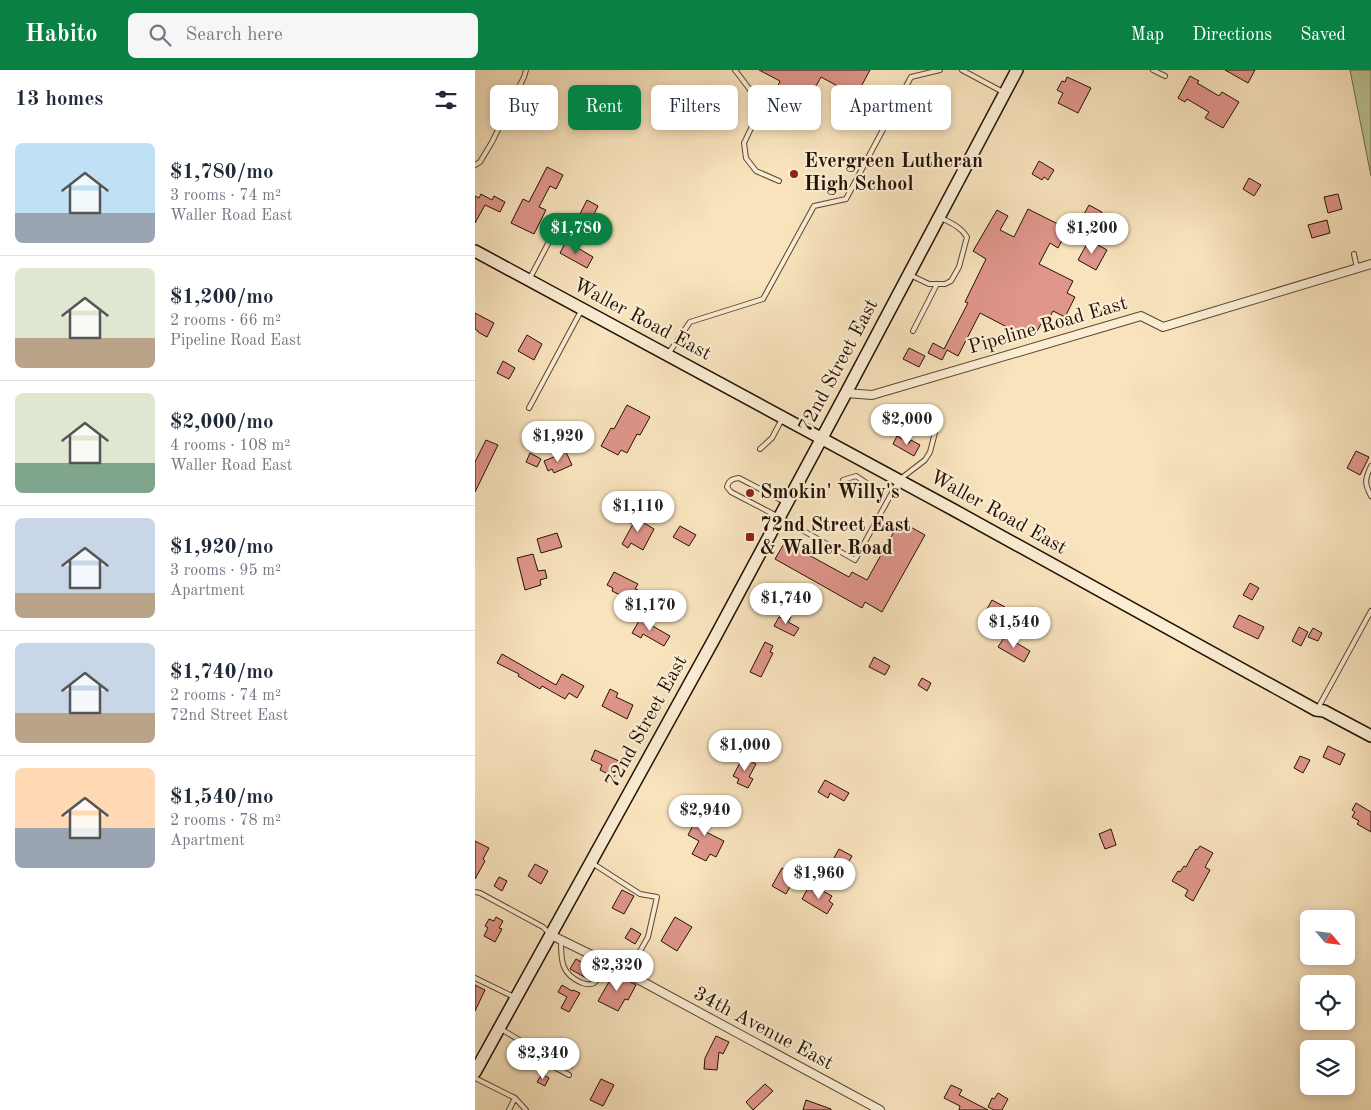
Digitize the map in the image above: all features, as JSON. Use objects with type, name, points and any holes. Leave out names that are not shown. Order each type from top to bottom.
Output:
[{"type":"main road","name":"72nd Street East","points":[[475,1072],[515,998],[556,938],[591,862],[787,503],[1017,70]]},
{"type":"main road","name":"Waller Road East","points":[[475,251],[899,480],[1316,710],[1324,711],[1371,736]]},
{"type":"street","name":"Pipeline Road East","points":[[846,393],[872,395],[1141,316],[1163,327],[1371,264]]},
{"type":"street","name":"34th Avenue East","points":[[556,938],[606,962],[880,1110]]},
{"type":"lane","points":[[475,165],[480,162],[492,142],[526,70]]},
{"type":"lane","points":[[735,70],[754,95],[756,105],[755,120],[744,143],[746,158],[756,171],[779,181]]},
{"type":"lane","points":[[667,355],[690,322],[763,299],[814,206],[845,199],[911,77],[941,70]]},
{"type":"lane","points":[[962,70],[1005,93]]},
{"type":"lane","points":[[1153,70],[1165,76]]},
{"type":"lane","points":[[908,275],[929,284],[945,284],[951,281],[959,267],[967,237],[957,226],[939,217]]},
{"type":"lane","points":[[529,280],[561,219]]},
{"type":"lane","points":[[1354,254],[1357,268]]},
{"type":"lane","points":[[913,332],[937,284]]},
{"type":"lane","points":[[529,408],[582,309]]},
{"type":"lane","points":[[760,449],[772,438],[783,417]]},
{"type":"lane","points":[[787,503],[739,478],[728,482],[727,487],[731,492],[855,560],[899,480],[925,460],[930,452],[937,425]]},
{"type":"lane","points":[[1371,466],[1365,486],[1371,496]]},
{"type":"lane","points":[[843,480],[856,476],[871,486]]},
{"type":"lane","points":[[1316,710],[1371,611]]},
{"type":"lane","points":[[591,862],[640,894],[657,897],[648,937],[627,974]]},
{"type":"lane","points":[[475,892],[543,927],[556,938],[565,971],[573,978],[589,985],[594,983],[606,962]]},
{"type":"lane","points":[[475,978],[515,998]]},
{"type":"lane","points":[[499,1028],[536,1050],[543,1061],[569,1075]]},
{"type":"lane","points":[[475,1078],[515,1098],[526,1110]]},
{"type":"lane","points":[[509,1110],[515,1098]]},
{"type":"green space","points":[[1350,70],[1371,70],[1371,176]]},
{"type":"building","points":[[759,70],[870,70],[862,85],[836,85],[821,77],[817,85],[778,85],[780,81]]},
{"type":"building","points":[[1225,70],[1255,70],[1248,83]]},
{"type":"building","points":[[1190,76],[1199,81],[1197,83],[1219,96],[1222,92],[1239,102],[1223,128],[1205,118],[1209,112],[1187,99],[1185,102],[1178,98]]},
{"type":"building","points":[[1067,77],[1091,88],[1078,113],[1058,103],[1063,93],[1057,90],[1062,81],[1065,82]]},
{"type":"building","points":[[1039,161],[1054,170],[1048,180],[1044,177],[1042,180],[1032,174]]},
{"type":"building","points":[[547,167],[563,175],[556,189],[550,186],[539,207],[546,210],[534,234],[511,223],[523,199],[529,202]]},
{"type":"building","points":[[1249,178],[1261,185],[1254,196],[1243,189]]},
{"type":"building","points":[[481,194],[492,200],[494,196],[505,202],[500,212],[485,205],[475,223],[475,196],[479,198]]},
{"type":"building","points":[[1338,194],[1342,209],[1328,213],[1324,197]]},
{"type":"building","points":[[587,200],[598,206],[591,220],[580,214]]},
{"type":"building","points":[[1089,205],[1102,212],[1097,221],[1084,214]]},
{"type":"building","points":[[1028,209],[1068,229],[1058,248],[1050,243],[1039,264],[1073,281],[1067,293],[1075,297],[1065,317],[1053,311],[1045,326],[1041,324],[1036,333],[1032,331],[1028,338],[980,313],[958,356],[947,350],[942,360],[928,353],[933,343],[944,349],[968,303],[965,302],[986,259],[973,251],[997,210],[1008,216],[1000,230],[1014,237]]},
{"type":"building","points":[[1327,220],[1330,233],[1312,238],[1308,225]]},
{"type":"building","points":[[584,221],[597,227],[593,236],[580,229]]},
{"type":"building","points":[[1089,240],[1107,250],[1096,270],[1078,260]]},
{"type":"building","points":[[566,241],[593,257],[587,268],[560,253]]},
{"type":"building","points":[[475,313],[494,323],[487,337],[475,329]]},
{"type":"building","points":[[527,335],[542,344],[534,360],[518,351]]},
{"type":"building","points":[[909,348],[925,356],[919,367],[903,359]]},
{"type":"building","points":[[503,361],[515,368],[509,379],[497,373]]},
{"type":"building","points":[[627,405],[650,417],[640,435],[637,434],[627,453],[621,450],[618,455],[601,446],[611,428],[614,429]]},
{"type":"building","points":[[897,436],[909,443],[911,440],[920,445],[914,456],[893,444]]},
{"type":"building","points":[[486,440],[498,445],[475,492],[475,462]]},
{"type":"building","points":[[1356,451],[1369,457],[1360,475],[1347,468]]},
{"type":"building","points":[[566,452],[572,465],[554,473],[552,469],[548,471],[544,461]]},
{"type":"building","points":[[530,453],[541,459],[537,467],[526,462]]},
{"type":"building","points":[[633,512],[641,516],[639,520],[654,529],[643,550],[631,543],[628,548],[622,544],[633,524],[628,522]]},
{"type":"building","points":[[900,521],[925,535],[882,612],[865,602],[862,608],[775,559],[785,542],[849,577],[852,572],[867,580]]},
{"type":"building","points":[[680,526],[696,535],[689,546],[673,537]]},
{"type":"building","points":[[557,533],[562,547],[541,553],[537,539]]},
{"type":"building","points":[[533,554],[538,571],[545,570],[547,578],[540,580],[541,585],[525,590],[517,558]]},
{"type":"building","points":[[614,572],[638,584],[635,589],[638,590],[632,601],[612,591],[613,588],[607,585]]},
{"type":"building","points":[[1250,583],[1259,588],[1252,600],[1243,595]]},
{"type":"building","points":[[992,600],[1005,607],[999,617],[1010,623],[1005,633],[994,627],[991,632],[978,625]]},
{"type":"building","points":[[784,614],[791,617],[788,622],[799,628],[794,636],[774,626],[779,617],[782,618]]},
{"type":"building","points":[[1239,615],[1264,627],[1258,639],[1233,627]]},
{"type":"building","points":[[642,616],[651,621],[649,624],[670,636],[664,646],[643,634],[641,638],[632,633]]},
{"type":"building","points":[[1299,627],[1308,632],[1301,646],[1292,641]]},
{"type":"building","points":[[1313,628],[1322,633],[1318,641],[1308,637]]},
{"type":"building","points":[[1005,636],[1030,651],[1024,662],[998,647]]},
{"type":"building","points":[[765,642],[773,646],[770,652],[773,653],[761,677],[750,672]]},
{"type":"building","points":[[502,654],[556,685],[562,674],[584,686],[577,698],[569,693],[565,699],[542,686],[540,689],[518,676],[519,674],[497,663]]},
{"type":"building","points":[[874,657],[890,666],[885,675],[869,667]]},
{"type":"building","points":[[922,678],[931,683],[927,691],[918,685]]},
{"type":"building","points":[[610,689],[618,693],[616,697],[633,705],[627,719],[602,706]]},
{"type":"building","points":[[1328,746],[1345,754],[1340,765],[1323,757]]},
{"type":"building","points":[[595,750],[621,762],[614,777],[600,770],[602,765],[591,760]]},
{"type":"building","points":[[1300,756],[1310,760],[1303,773],[1294,768]]},
{"type":"building","points":[[743,757],[756,764],[749,777],[753,779],[748,788],[737,783],[739,779],[733,776]]},
{"type":"building","points":[[825,780],[849,793],[844,801],[830,793],[828,798],[818,792]]},
{"type":"building","points":[[1356,803],[1371,812],[1371,832],[1357,824],[1359,821],[1352,817],[1355,812],[1352,810]]},
{"type":"building","points":[[703,806],[711,810],[706,819],[709,821],[704,831],[724,841],[716,857],[710,854],[706,861],[692,854],[699,841],[688,835]]},
{"type":"building","points":[[1111,829],[1116,845],[1105,849],[1099,834]]},
{"type":"building","points":[[475,841],[489,848],[483,859],[485,861],[475,879]]},
{"type":"building","points":[[1200,846],[1213,853],[1205,867],[1210,870],[1193,901],[1185,896],[1188,890],[1172,881],[1178,871],[1180,872],[1184,866],[1186,867],[1196,849]]},
{"type":"building","points":[[839,849],[852,856],[843,872],[830,865]]},
{"type":"building","points":[[535,864],[548,871],[541,884],[528,876]]},
{"type":"building","points":[[782,868],[796,876],[786,894],[772,886]]},
{"type":"building","points":[[499,877],[507,881],[502,891],[494,886]]},
{"type":"building","points":[[808,888],[818,894],[821,890],[832,896],[829,901],[833,904],[827,914],[802,899]]},
{"type":"building","points":[[622,890],[634,896],[624,914],[612,908]]},
{"type":"building","points":[[496,917],[503,921],[499,928],[502,929],[495,942],[484,936],[488,928],[485,926],[489,919],[494,921]]},
{"type":"building","points":[[675,917],[692,927],[677,951],[661,941]]},
{"type":"building","points":[[631,928],[641,934],[635,944],[625,938]]},
{"type":"building","points":[[576,959],[596,970],[590,980],[570,969]]},
{"type":"building","points":[[614,973],[636,985],[628,1000],[625,999],[618,1011],[598,1001]]},
{"type":"building","points":[[475,985],[485,990],[475,1011]]},
{"type":"building","points":[[562,985],[580,993],[569,1012],[561,1008],[567,997],[558,992]]},
{"type":"building","points":[[716,1036],[729,1042],[723,1054],[719,1052],[717,1070],[704,1069],[705,1058]]},
{"type":"building","points":[[547,1042],[577,1059],[572,1068],[543,1051]]},
{"type":"building","points":[[542,1074],[549,1078],[545,1086],[537,1082]]},
{"type":"building","points":[[601,1079],[614,1085],[603,1106],[590,1100]]},
{"type":"building","points":[[765,1084],[773,1091],[753,1110],[746,1102]]},
{"type":"building","points":[[951,1085],[962,1090],[959,1095],[988,1110],[959,1110],[960,1106],[944,1098]]},
{"type":"building","points":[[998,1093],[1008,1099],[1002,1110],[994,1110],[988,1107],[992,1098],[994,1099]]},
{"type":"building","points":[[806,1100],[831,1109],[831,1110],[803,1110]]},
{"type":"place","name":"Evergreen Lutheran High School","points":[[794,174]]},
{"type":"place","name":"Smokin' Willy's","points":[[750,493]]},
{"type":"place","name":"72nd Street East & Waller Road","points":[[750,537]]}]
